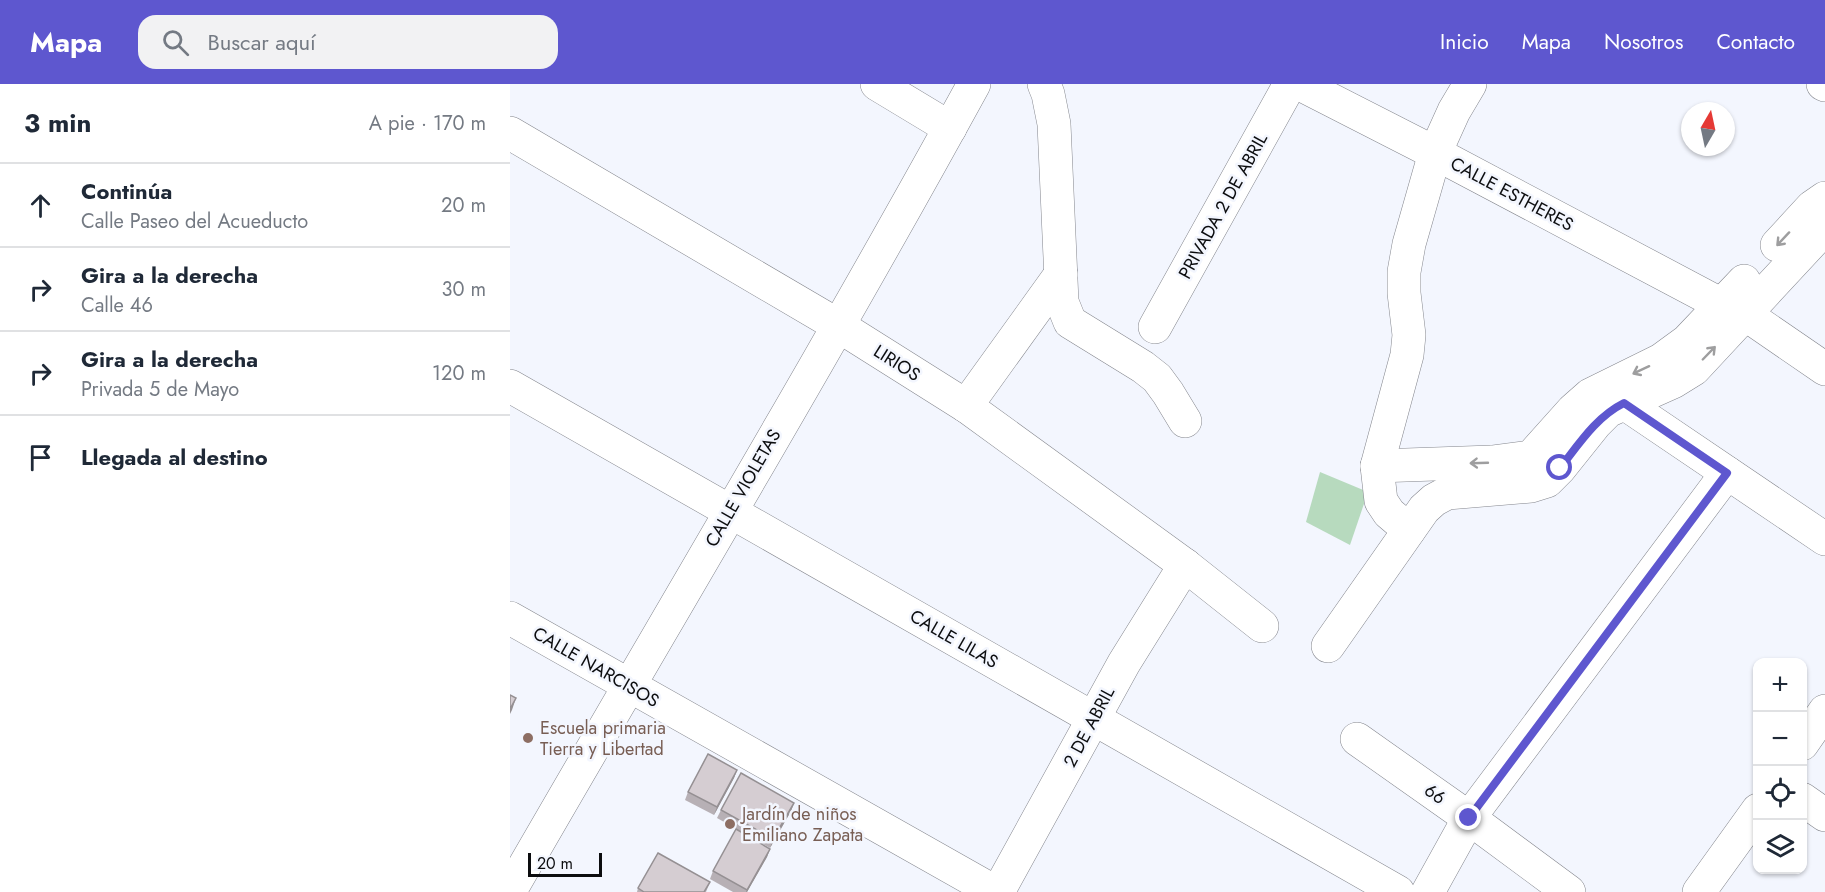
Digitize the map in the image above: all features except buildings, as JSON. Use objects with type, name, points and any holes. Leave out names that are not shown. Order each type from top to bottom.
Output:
[{"type":"street","points":[[877,84],[950,128]]},
{"type":"street","name":"CALLE VIOLETAS","points":[[510,891],[839,326],[974,84]]},
{"type":"street","points":[[1044,84],[1054,124],[1062,302],[1070,322],[1143,367],[1156,378],[1185,422]]},
{"type":"street","name":"PRIVADA 2 DE ABRIL","points":[[1155,327],[1290,84]]},
{"type":"street","name":"CALLE ESTHERES","points":[[1300,84],[1733,310],[1825,369]]},
{"type":"street","points":[[1409,530],[1389,513],[1381,501],[1377,466],[1407,355],[1409,335],[1404,272],[1409,244],[1435,153],[1454,111],[1470,84]]},
{"type":"street","name":"LIRIOS","points":[[510,133],[839,326],[966,406],[1185,565],[1262,626]]},
{"type":"street","points":[[1328,646],[1424,509],[1447,493],[1531,486],[1546,481],[1560,468],[1608,411],[1673,382],[1694,369],[1733,310],[1812,207],[1825,198]]},
{"type":"street","points":[[1377,466],[1492,462],[1531,457],[1573,410],[1590,395],[1661,360],[1733,310],[1825,228]]},
{"type":"street","points":[[966,406],[1061,274]]},
{"type":"street","name":"CALLE LILAS","points":[[510,386],[1398,892]]},
{"type":"street","points":[[1624,403],[1825,539]]},
{"type":"street","points":[[1428,892],[1469,818],[1727,473]]},
{"type":"street","name":"2 DE ABRIL","points":[[997,892],[1124,663],[1185,565]]},
{"type":"street","name":"CALLE NARCISOS","points":[[510,618],[997,892]]},
{"type":"street","points":[[1807,738],[1825,711]]},
{"type":"street","name":"66","points":[[1357,739],[1569,892]]},
{"type":"street","points":[[1807,802],[1825,815]]},
{"type":"street","points":[[1699,892],[1753,817]]},
{"type":"green space","points":[[1320,472],[1368,492],[1350,545],[1306,522]]},
{"type":"place","name":"Escuela primaria Tierra y Libertad","points":[[528,738]]},
{"type":"place","name":"Jardín de niños Emiliano Zapata","points":[[730,824]]},
{"type":"route","points":[[1469,818],[1727,473],[1624,403],[1608,411],[1596,423],[1560,468]]}]
